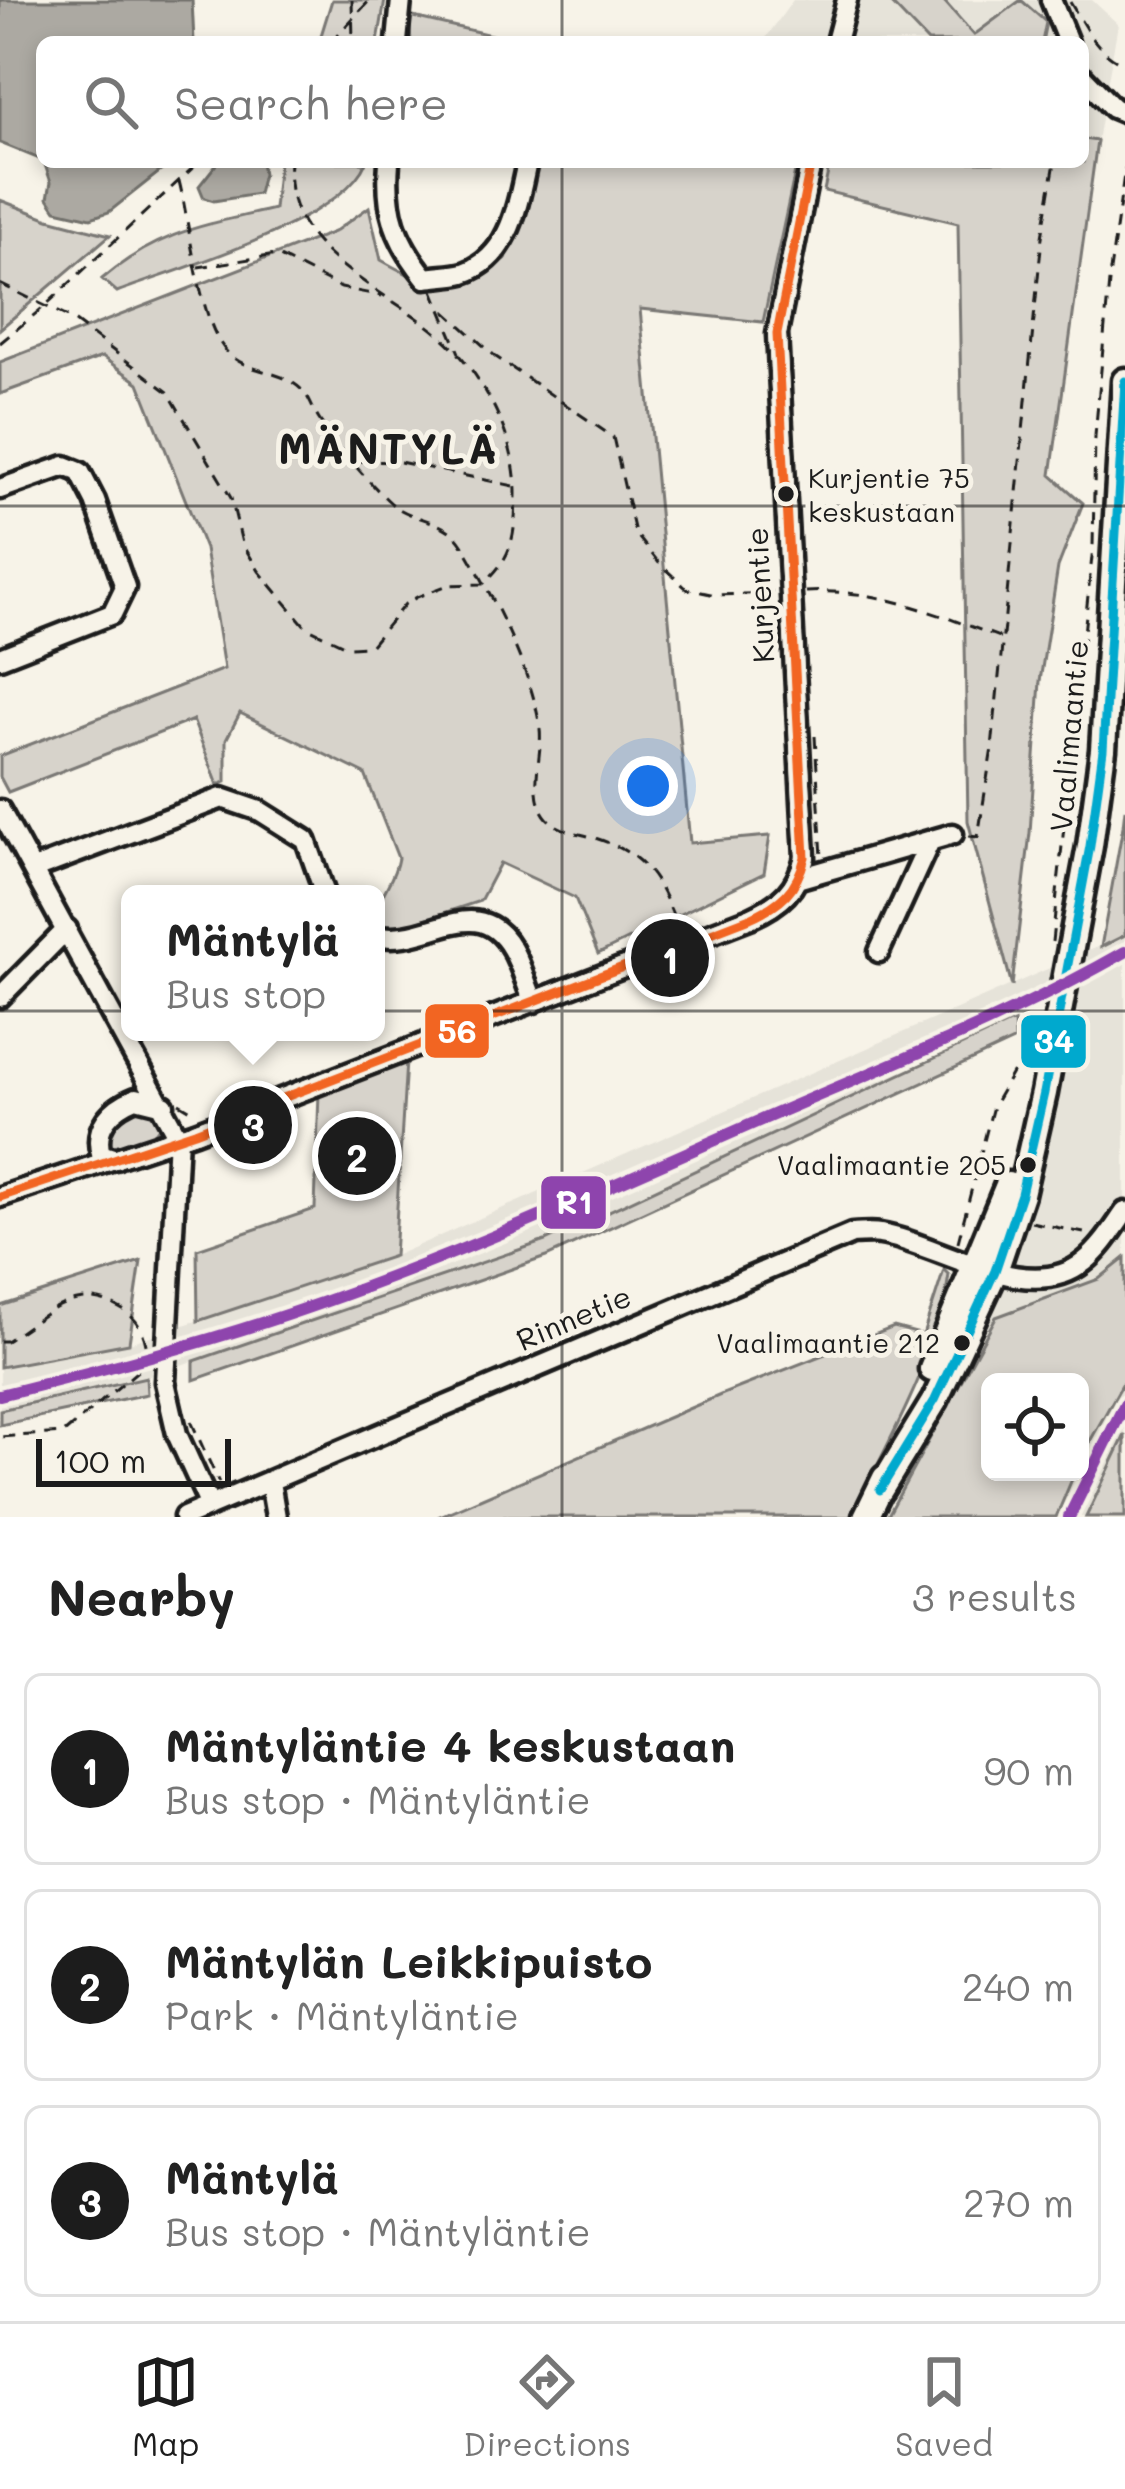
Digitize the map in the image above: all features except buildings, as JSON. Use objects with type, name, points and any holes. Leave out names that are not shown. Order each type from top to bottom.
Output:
[{"type":"main road","name":"Vaalimaantie","points":[[866,1517],[975,1266],[1005,1216],[1044,1093],[1103,751],[1125,382]]},
{"type":"street","points":[[398,36],[400,0]]},
{"type":"street","points":[[838,36],[847,0]]},
{"type":"street","points":[[1051,0],[1066,36]]},
{"type":"street","points":[[1089,83],[1113,108],[1125,113]]},
{"type":"street","points":[[389,168],[387,192],[394,226],[406,255],[426,278],[467,272],[494,251],[512,227],[526,168]]},
{"type":"street","name":"Kurjentie","points":[[806,879],[777,334],[810,168]]},
{"type":"street","points":[[0,489],[65,466],[80,472],[125,587],[112,614],[0,658]]},
{"type":"street","points":[[34,869],[222,798],[292,827],[305,840],[322,885]]},
{"type":"street","points":[[0,810],[121,1027]]},
{"type":"street","points":[[0,1197],[187,1134],[750,918],[776,907],[806,879],[953,835]]},
{"type":"street","points":[[879,952],[930,842]]},
{"type":"street","points":[[385,936],[408,938],[465,919],[483,922],[502,934],[513,950],[534,1002]]},
{"type":"street","points":[[0,997],[67,928]]},
{"type":"street","points":[[129,1041],[164,1105],[187,1134],[165,1382],[178,1434],[218,1503]]},
{"type":"street","points":[[116,1159],[101,1154],[98,1145],[108,1117],[136,1098],[164,1105]]},
{"type":"street","name":"Rinnetie","points":[[184,1517],[852,1234],[880,1234],[975,1266],[1038,1277],[1083,1264],[1125,1212]]},
{"type":"street","points":[[270,1482],[276,1517]]},
{"type":"path","points":[[352,0],[353,36]]},
{"type":"path","points":[[337,36],[370,0]]},
{"type":"path","points":[[1069,0],[1095,43],[1125,64]]},
{"type":"path","points":[[0,343],[193,168]]},
{"type":"path","points":[[291,168],[295,204],[312,237],[349,272],[428,325],[459,353]]},
{"type":"path","points":[[953,835],[978,837],[1042,237],[1054,168]]},
{"type":"path","points":[[1052,941],[1093,548],[1101,365],[1125,168]]},
{"type":"path","points":[[179,181],[203,305],[226,352],[250,368],[287,378],[305,393],[320,420],[396,508],[430,520],[458,538],[503,615],[540,729],[538,794],[543,814],[559,828],[602,840],[632,855],[661,882],[678,928]]},
{"type":"path","points":[[196,268],[276,255],[341,288],[385,296]]},
{"type":"path","points":[[0,284],[70,318],[168,392],[232,498],[250,557],[306,627],[348,647],[370,646],[405,604],[417,597],[448,584],[483,584],[506,563],[510,552],[514,452],[500,418],[459,353],[445,311],[426,278]]},
{"type":"path","points":[[445,311],[496,357],[613,437],[635,532],[687,589],[715,596],[842,590],[883,596],[1002,638]]},
{"type":"path","points":[[354,460],[400,462],[515,486]]},
{"type":"path","points":[[806,879],[822,858],[814,721]]},
{"type":"path","points":[[975,1266],[967,1202],[993,1106],[1040,1023]]},
{"type":"path","points":[[187,1134],[198,1114],[209,1110]]},
{"type":"path","points":[[967,1202],[1005,1216],[1106,1238]]},
{"type":"path","points":[[0,1341],[50,1310],[79,1298],[99,1297],[136,1319],[148,1362],[64,1433],[0,1437]]},
{"type":"path","points":[[188,1412],[218,1503]]},
{"type":"shaded area","points":[[0,0],[192,0],[194,36],[36,36],[36,158],[0,143]]},
{"type":"shaded area","points":[[332,0],[385,0],[379,36],[321,36]]},
{"type":"shaded area","points":[[793,0],[888,0],[922,36],[767,36]]},
{"type":"shaded area","points":[[888,0],[943,0],[974,35],[1021,0],[1046,22],[1043,36],[922,36]]},
{"type":"shaded area","points":[[943,0],[1019,0],[974,35]]},
{"type":"shaded area","points":[[1021,0],[1092,0],[1118,24],[1097,141],[1089,140],[1089,36],[1043,36],[1046,22]]},
{"type":"shaded area","points":[[409,16],[495,36],[411,36]]},
{"type":"shaded area","points":[[1089,140],[1097,141],[1051,475],[1083,503],[1058,567],[1040,681],[1030,833],[1012,986],[968,821],[958,223],[824,191],[829,168],[1089,168]]},
{"type":"shaded area","points":[[46,168],[164,168],[109,212],[91,218],[56,210],[48,198],[51,182]]},
{"type":"shaded area","points":[[213,168],[262,168],[258,194],[214,201],[204,198],[199,186]]},
{"type":"shaded area","points":[[278,168],[362,168],[326,204],[255,241],[117,292],[102,279],[163,240],[274,209]]},
{"type":"shaded area","points":[[534,168],[796,168],[763,322],[640,309],[690,843],[770,836],[764,873],[598,954],[575,898],[500,863],[480,901],[392,930],[385,927],[385,891],[398,858],[365,774],[240,713],[226,740],[226,782],[218,785],[193,720],[8,792],[0,777],[0,756],[224,669],[205,549],[139,383],[102,357],[0,394],[0,362],[334,232],[369,207],[381,260],[417,278],[444,284],[506,259]]},
{"type":"shaded area","points":[[0,200],[110,235],[0,329]]},
{"type":"shaded area","points":[[1125,809],[1125,935],[1101,947],[1123,826]]},
{"type":"shaded area","points":[[1125,935],[1125,1258],[1099,1279],[997,1317],[989,1331],[964,1320],[995,1248],[1059,999],[545,1241],[146,1377],[0,1410],[0,1367],[129,1343],[394,1256]]},
{"type":"shaded area","points":[[1014,1021],[1015,1040],[546,1257],[194,1380],[194,1361],[545,1241]]},
{"type":"shaded area","points":[[406,1061],[394,1256],[198,1321],[197,1249],[315,1209],[319,1092]]},
{"type":"shaded area","points":[[135,1107],[155,1110],[161,1122],[158,1129],[132,1148],[108,1149],[103,1133]]},
{"type":"shaded area","points":[[1125,1258],[1125,1379],[1089,1443],[1089,1373],[981,1373],[981,1481],[1071,1481],[1056,1517],[887,1517],[996,1317],[1099,1279]]},
{"type":"shaded area","points":[[141,1261],[129,1343],[0,1367],[0,1306]]},
{"type":"shaded area","points":[[944,1270],[949,1275],[943,1306],[923,1368],[851,1517],[438,1517],[723,1394],[894,1327],[923,1335]]},
{"type":"shaded area","points":[[146,1377],[147,1394],[0,1425],[0,1410]]},
{"type":"shaded area","points":[[1125,1379],[1125,1517],[1056,1517],[1071,1481],[1089,1481],[1089,1440]]},
{"type":"shaded area","points":[[1125,1435],[1125,1517],[1086,1517]]},
{"type":"transit line","name":"56","points":[[0,1197],[195,1132],[750,918],[771,907],[792,887],[805,857],[777,334],[810,168]]},
{"type":"transit line","name":"34","points":[[880,1490],[935,1400],[995,1271],[1021,1194],[1044,1093],[1103,750],[1125,381]]},
{"type":"transit line","name":"R1","points":[[0,1395],[217,1337],[409,1270],[946,1041],[1125,952]]},
{"type":"transit line","name":"R1","points":[[1069,1517],[1125,1404]]},
{"type":"place","name":"Kurjentie 75 keskustaan","points":[[786,494]]},
{"type":"place","name":"Mäntyläntie 4 keskustaan","points":[[670,958]]},
{"type":"place","name":"Mäntylä","points":[[253,1125]]},
{"type":"place","name":"Mäntylän Leikkipuisto","points":[[357,1156]]},
{"type":"place","name":"Vaalimaantie 205","points":[[1028,1165]]},
{"type":"place","name":"Vaalimaantie 212","points":[[962,1343]]},
{"type":"district","name":"MÄNTYLÄ","points":[[389,449]]}]
